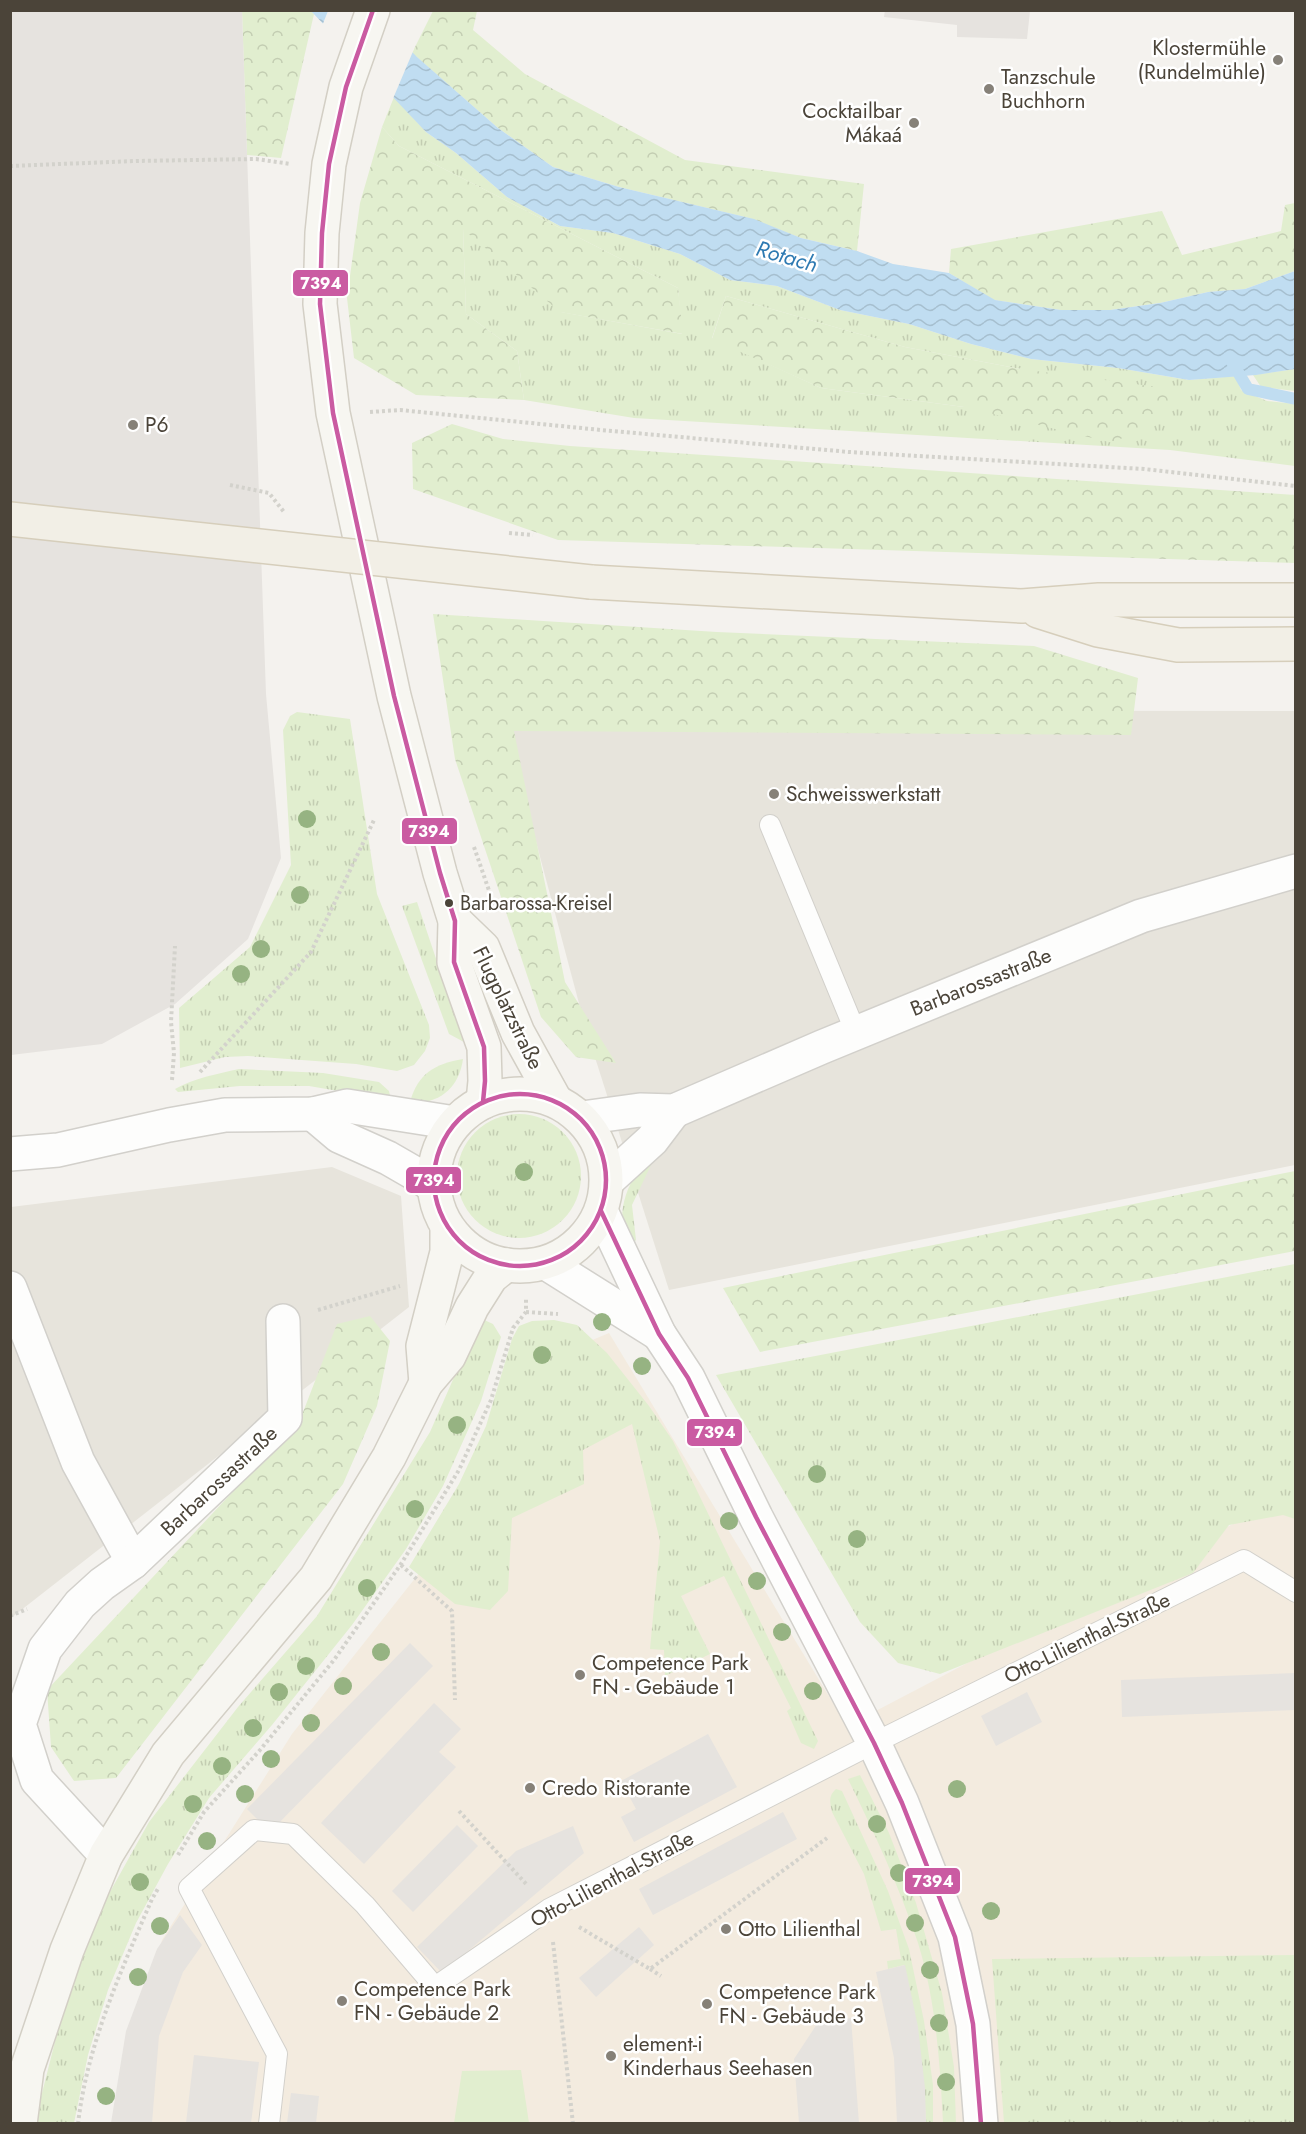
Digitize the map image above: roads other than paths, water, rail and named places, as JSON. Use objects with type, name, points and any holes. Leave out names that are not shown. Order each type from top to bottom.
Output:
[{"type":"main road","points":[[10,519],[591,582],[1022,606],[1099,600],[1296,600]]},
{"type":"main road","points":[[1022,606],[1098,630],[1178,645],[1296,644]]},
{"type":"street","name":"Flugplatzstraße","points":[[373,10],[346,87],[329,164],[322,233],[320,304],[333,413],[394,696],[437,862],[455,921],[454,962],[484,1047],[483,1102]]},
{"type":"street","name":"Barbarossastraße","points":[[582,1118],[640,1110],[674,1111],[856,1033],[1141,916],[1296,871]]},
{"type":"street","name":"Flugplatzstraße","points":[[455,921],[483,948],[518,1033],[555,1100]]},
{"type":"street","points":[[659,1334],[525,1265],[484,1259],[463,1245],[447,1227],[438,1208],[434,1187],[435,1164],[442,1142],[455,1123],[468,1111],[483,1102],[506,1094],[531,1094],[555,1100],[582,1118],[595,1136],[605,1158],[604,1196],[609,1231],[628,1265],[659,1334],[688,1378],[756,1516],[874,1743],[902,1803],[955,1937],[973,2024],[981,2124]]},
{"type":"street","points":[[10,1154],[58,1150],[225,1115],[313,1114],[347,1106],[455,1123]]},
{"type":"street","name":"Barbarossastraße","points":[[604,1196],[674,1111]]},
{"type":"street","points":[[313,1114],[339,1136],[396,1163],[434,1187]]},
{"type":"street","points":[[20,2124],[27,2069],[67,1950],[106,1855],[168,1754],[316,1578],[389,1457],[426,1383],[449,1356],[472,1307],[491,1277],[567,1253],[587,1235],[604,1196]]},
{"type":"street","points":[[426,1383],[423,1346],[447,1252],[447,1227]]},
{"type":"street","points":[[10,1288],[78,1462],[134,1562]]},
{"type":"street","name":"Barbarossastraße","points":[[106,1855],[37,1780],[19,1724],[45,1649],[80,1604],[102,1584],[134,1562],[285,1418],[283,1321]]},
{"type":"lane","points":[[770,825],[856,1033]]},
{"type":"lane","name":"Otto-Lilienthal-Straße","points":[[269,2124],[277,2054],[189,1888],[254,1830],[293,1834],[365,1905],[435,1987],[549,1909],[874,1743],[1244,1560],[1296,1592]]},
{"type":"water","name":"Rotach","points":[[311,11],[372,11],[417,57],[498,128],[553,167],[619,187],[754,219],[801,238],[857,251],[893,264],[949,273],[995,300],[1061,310],[1110,310],[1160,303],[1208,292],[1245,289],[1295,271],[1295,369],[1256,375],[1189,380],[1118,368],[1031,359],[971,344],[909,324],[840,310],[777,286],[730,280],[680,254],[613,233],[560,226],[507,197],[456,153],[426,132]]},
{"type":"waterway","points":[[1232,362],[1248,389],[1296,399]]},
{"type":"place","name":"Klostermühle (Rundelmühle)","points":[[1278,60]]},
{"type":"place","name":"Tanzschule Buchhorn","points":[[989,89]]},
{"type":"place","name":"Cocktailbar Mákaá","points":[[914,123]]},
{"type":"place","name":"P6","points":[[133,425]]},
{"type":"place","name":"Schweisswerkstatt","points":[[774,794]]},
{"type":"place","name":"Barbarossa-Kreisel","points":[[449,903]]},
{"type":"place","name":"Competence Park FN - Gebäude 1","points":[[580,1675]]},
{"type":"place","name":"Credo Ristorante","points":[[530,1788]]},
{"type":"place","name":"Otto Lilienthal","points":[[726,1929]]},
{"type":"place","name":"Competence Park FN - Gebäude 2","points":[[342,2001]]},
{"type":"place","name":"Competence Park FN - Gebäude 3","points":[[707,2004]]},
{"type":"place","name":"element-i Kinderhaus Seehasen","points":[[611,2056]]}]
